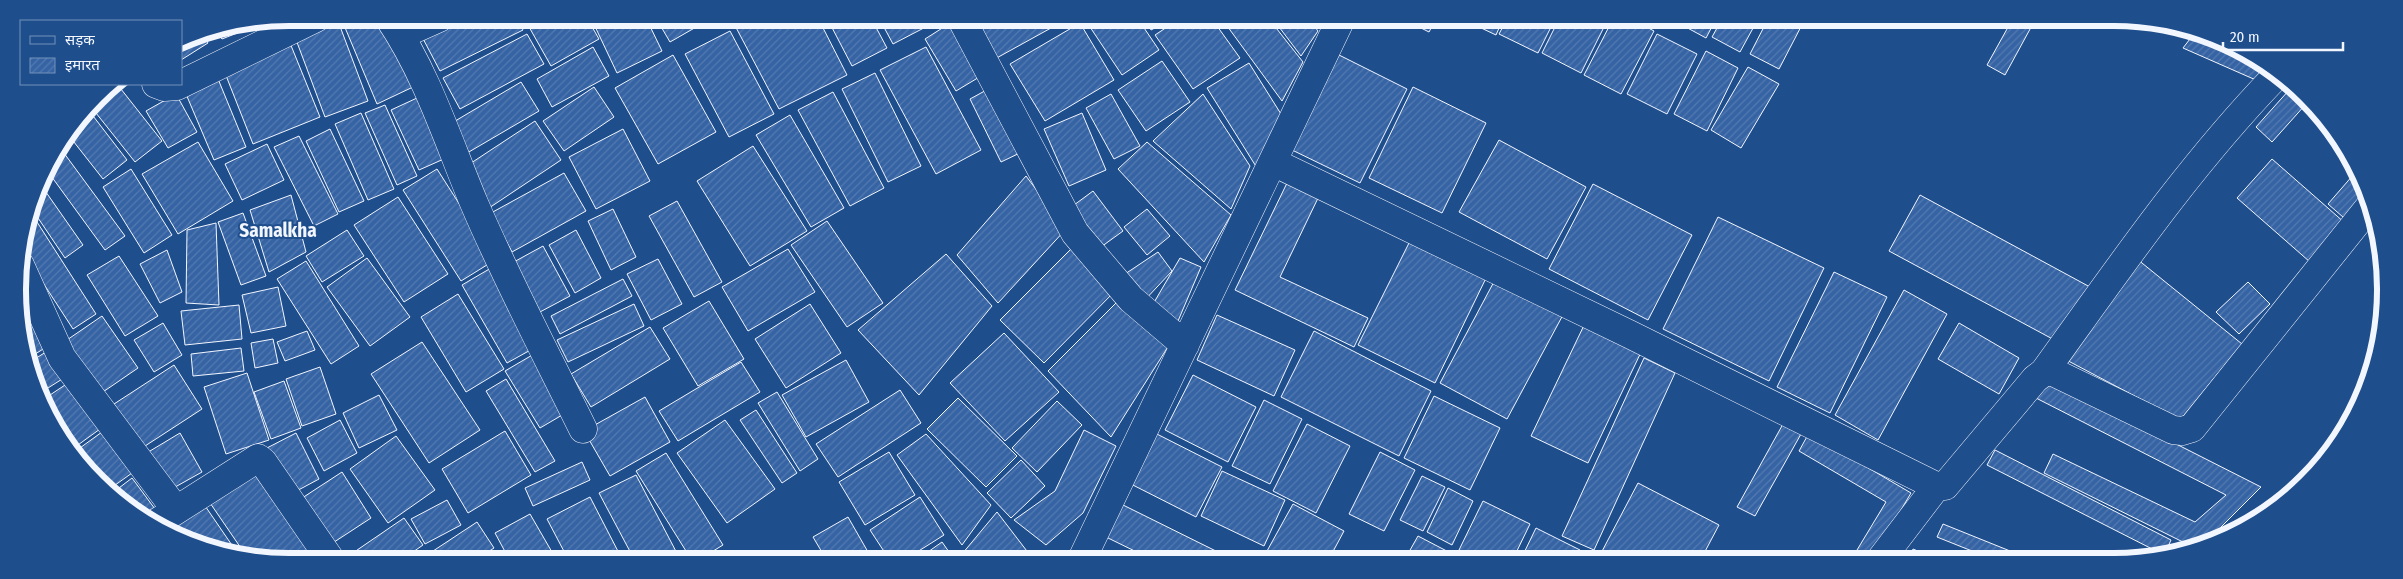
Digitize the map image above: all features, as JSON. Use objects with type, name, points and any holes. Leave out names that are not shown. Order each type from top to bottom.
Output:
[{"type":"street","points":[[182,84],[300,26]]},
{"type":"street","points":[[395,26],[504,271],[582,429]]},
{"type":"street","points":[[965,26],[1075,233],[1130,299],[1185,345]]},
{"type":"street","points":[[1085,553],[1338,26]]},
{"type":"street","points":[[1273,162],[1620,329],[1936,487],[1945,486],[2034,379],[2044,372],[2169,200],[2234,119],[2273,80]]},
{"type":"street","points":[[159,85],[164,87],[180,85]]},
{"type":"street","points":[[2044,372],[2053,372],[2173,430],[2189,430],[2202,417],[2365,212]]},
{"type":"street","points":[[27,280],[62,358],[164,518],[258,458],[263,462],[326,553]]},
{"type":"street","points":[[1886,553],[1936,487]]},
{"type":"building","points":[[325,26],[340,26],[368,101],[325,117],[295,37]]},
{"type":"building","points":[[344,26],[380,26],[413,87],[377,104]]},
{"type":"building","points":[[429,26],[521,26],[523,30],[440,71],[419,31]]},
{"type":"building","points":[[528,26],[592,26],[599,39],[551,66]]},
{"type":"building","points":[[595,26],[650,26],[662,51],[617,73]]},
{"type":"building","points":[[661,26],[698,26],[670,42]]},
{"type":"building","points":[[735,26],[822,26],[847,75],[779,109]]},
{"type":"building","points":[[831,26],[875,26],[887,48],[852,66]]},
{"type":"building","points":[[883,26],[928,26],[893,44]]},
{"type":"building","points":[[946,26],[959,26],[986,73],[956,91],[925,39]]},
{"type":"building","points":[[976,26],[1050,26],[1051,28],[993,60]]},
{"type":"building","points":[[1075,26],[1082,26],[1114,80],[1045,121],[1010,64]]},
{"type":"building","points":[[1089,26],[1143,26],[1159,50],[1122,75]]},
{"type":"building","points":[[1149,26],[1159,26],[1151,30]]},
{"type":"building","points":[[1168,26],[1217,26],[1240,58],[1193,89],[1155,35]]},
{"type":"building","points":[[1227,26],[1275,26],[1303,62],[1282,101]]},
{"type":"building","points":[[1278,26],[1314,26],[1318,31],[1301,56]]},
{"type":"building","points":[[1417,26],[1432,26],[1429,32]]},
{"type":"building","points":[[1477,26],[1500,26],[1496,35]]},
{"type":"building","points":[[1503,26],[1552,26],[1538,53],[1499,34]]},
{"type":"building","points":[[1556,26],[1604,26],[1581,73],[1542,53]]},
{"type":"building","points":[[1609,26],[1645,26],[1654,31],[1621,94],[1584,75]]},
{"type":"building","points":[[1684,26],[1712,26],[1706,38]]},
{"type":"building","points":[[1718,26],[1754,26],[1740,52],[1712,37]]},
{"type":"building","points":[[1764,26],[1801,26],[1779,69],[1750,54]]},
{"type":"building","points":[[2009,26],[2032,26],[2005,75],[1987,65]]},
{"type":"building","points":[[244,30],[222,39],[219,35]]},
{"type":"building","points":[[730,31],[774,114],[729,137],[685,54]]},
{"type":"building","points":[[527,34],[544,64],[460,109],[443,78]]},
{"type":"building","points":[[1657,34],[1697,54],[1667,114],[1627,94]]},
{"type":"building","points":[[2191,38],[2198,40],[2230,53],[2269,78],[2265,84],[2183,48]]},
{"type":"building","points":[[206,40],[208,43],[182,59],[182,49]]},
{"type":"building","points":[[290,43],[320,117],[253,144],[223,68]]},
{"type":"building","points":[[593,47],[609,76],[552,107],[537,79]]},
{"type":"building","points":[[926,47],[981,150],[936,174],[880,70]]},
{"type":"building","points":[[1706,51],[1738,68],[1707,131],[1674,114]]},
{"type":"building","points":[[1337,54],[1407,89],[1360,183],[1290,149]]},
{"type":"building","points":[[673,55],[716,132],[658,164],[615,88]]},
{"type":"building","points":[[1162,61],[1190,102],[1146,131],[1118,90]]},
{"type":"building","points":[[1249,63],[1281,114],[1257,168],[1207,88]]},
{"type":"building","points":[[1748,67],[1779,84],[1741,148],[1711,130]]},
{"type":"building","points":[[875,73],[921,166],[888,182],[842,89]]},
{"type":"building","points":[[216,74],[246,147],[214,160],[183,87]]},
{"type":"building","points":[[521,82],[539,111],[462,156],[445,127]]},
{"type":"building","points":[[594,87],[614,117],[564,151],[543,121]]},
{"type":"building","points":[[992,87],[1024,151],[1001,162],[970,99]]},
{"type":"building","points":[[1413,87],[1486,123],[1442,213],[1369,178]]},
{"type":"building","points":[[120,88],[162,141],[135,162],[95,112]]},
{"type":"building","points":[[833,92],[884,188],[850,206],[798,110]]},
{"type":"building","points":[[2287,92],[2303,107],[2272,142],[2256,127]]},
{"type":"building","points":[[176,94],[197,132],[168,148],[146,111]]},
{"type":"building","points":[[1111,94],[1140,146],[1114,159],[1086,108]]},
{"type":"building","points":[[1203,94],[1250,166],[1231,209],[1153,141]]},
{"type":"building","points":[[417,98],[446,158],[419,170],[391,110]]},
{"type":"building","points":[[385,105],[417,176],[397,185],[365,113]]},
{"type":"building","points":[[361,113],[394,189],[368,200],[335,124]]},
{"type":"building","points":[[1082,113],[1106,170],[1069,186],[1044,129]]},
{"type":"building","points":[[93,115],[127,160],[103,179],[73,141]]},
{"type":"building","points":[[790,115],[844,208],[811,227],[756,135]]},
{"type":"building","points":[[535,121],[561,160],[489,208],[462,169]]},
{"type":"building","points":[[330,129],[364,201],[339,212],[306,141]]},
{"type":"building","points":[[623,129],[650,181],[596,209],[569,157]]},
{"type":"building","points":[[299,136],[338,214],[314,226],[274,147]]},
{"type":"building","points":[[1499,140],[1586,187],[1547,259],[1459,212]]},
{"type":"building","points":[[198,142],[233,201],[178,234],[142,174]]},
{"type":"building","points":[[1147,142],[1231,215],[1204,262],[1118,169]]},
{"type":"building","points":[[267,144],[284,180],[242,200],[225,164]]},
{"type":"building","points":[[753,146],[807,231],[750,266],[697,181]]},
{"type":"building","points":[[65,154],[125,236],[105,250],[51,177]]},
{"type":"building","points":[[2272,159],[2345,223],[2310,262],[2237,198]]},
{"type":"building","points":[[131,169],[172,235],[144,253],[103,187]]},
{"type":"building","points":[[437,169],[495,260],[461,281],[403,190]]},
{"type":"building","points":[[564,173],[586,211],[512,252],[491,213]]},
{"type":"building","points":[[1026,176],[1066,229],[998,303],[957,255]]},
{"type":"building","points":[[2352,177],[2364,209],[2351,224],[2328,204]]},
{"type":"building","points":[[1288,181],[1319,196],[1280,277],[1368,318],[1354,347],[1235,290]]},
{"type":"building","points":[[1593,184],[1692,235],[1648,320],[1549,269]]},
{"type":"building","points":[[45,191],[83,245],[65,258],[37,216]]},
{"type":"building","points":[[1093,191],[1123,231],[1101,247],[1070,208]]},
{"type":"building","points":[[291,195],[306,252],[269,272],[250,210]]},
{"type":"building","points":[[1920,195],[2090,287],[2060,343],[1889,251]]},
{"type":"building","points":[[398,197],[448,274],[404,302],[354,225]]},
{"type":"building","points":[[677,201],[722,282],[694,297],[649,216]]},
{"type":"building","points":[[613,209],[636,257],[611,270],[588,221]]},
{"type":"building","points":[[1147,209],[1170,236],[1147,255],[1124,227]]},
{"type":"building","points":[[243,213],[266,276],[241,285],[218,222]]},
{"type":"building","points":[[1718,217],[1824,268],[1769,381],[1663,329]]},
{"type":"building","points":[[827,221],[883,303],[847,327],[791,245]]},
{"type":"building","points":[[37,222],[96,314],[73,329],[28,260],[34,224]]},
{"type":"building","points":[[216,223],[219,305],[186,303],[187,230]]},
{"type":"building","points":[[347,230],[364,256],[322,282],[306,256]]},
{"type":"building","points":[[576,230],[601,278],[575,293],[549,245]]},
{"type":"building","points":[[1412,237],[1488,274],[1435,383],[1358,345]]},
{"type":"building","points":[[1075,245],[1119,287],[1044,363],[1000,320]]},
{"type":"building","points":[[543,246],[570,296],[538,313],[512,263]]},
{"type":"building","points":[[788,249],[815,292],[748,331],[722,287]]},
{"type":"building","points":[[167,250],[182,292],[160,303],[140,264]]},
{"type":"building","points":[[1158,252],[1172,271],[1142,303],[1122,276]]},
{"type":"building","points":[[946,254],[992,306],[919,395],[858,330]]},
{"type":"building","points":[[119,256],[158,316],[125,336],[87,275]]},
{"type":"building","points":[[367,258],[410,317],[370,346],[327,287]]},
{"type":"building","points":[[1180,258],[1201,267],[1175,328],[1149,311]]},
{"type":"building","points":[[658,259],[682,304],[651,320],[627,274]]},
{"type":"building","points":[[2137,259],[2242,344],[2180,420],[2057,355]]},
{"type":"building","points":[[306,261],[359,346],[331,364],[277,279]]},
{"type":"building","points":[[491,268],[536,347],[507,363],[462,285]]},
{"type":"building","points":[[1834,272],[1887,297],[1830,413],[1777,387]]},
{"type":"building","points":[[1497,276],[1564,313],[1507,419],[1440,383]]},
{"type":"building","points":[[623,279],[632,296],[560,334],[551,316]]},
{"type":"building","points":[[2248,282],[2270,304],[2239,334],[2216,312]]},
{"type":"building","points":[[278,287],[286,326],[251,333],[242,295]]},
{"type":"building","points":[[1904,290],[1947,314],[1878,440],[1835,415]]},
{"type":"building","points":[[458,294],[504,369],[466,392],[421,317]]},
{"type":"building","points":[[1123,296],[1171,342],[1111,437],[1048,371]]},
{"type":"building","points":[[709,301],[744,359],[698,386],[663,328]]},
{"type":"building","points":[[634,304],[644,326],[568,362],[557,340]]},
{"type":"building","points":[[810,304],[841,353],[786,388],[755,339]]},
{"type":"building","points":[[239,305],[242,339],[185,345],[181,311]]},
{"type":"building","points":[[27,309],[51,344],[34,355]]},
{"type":"building","points":[[1217,315],[1295,350],[1274,396],[1197,360]]},
{"type":"building","points":[[102,316],[138,368],[100,394],[64,342]]},
{"type":"building","points":[[1587,319],[1644,346],[1588,463],[1531,436]]},
{"type":"building","points":[[163,323],[182,355],[154,372],[134,340]]},
{"type":"building","points":[[1959,323],[2019,358],[1999,394],[1938,359]]},
{"type":"building","points":[[650,327],[670,359],[591,407],[571,374]]},
{"type":"building","points":[[307,331],[315,350],[285,361],[277,342]]},
{"type":"building","points":[[1314,331],[1431,391],[1399,456],[1281,397]]},
{"type":"building","points":[[1004,333],[1059,392],[1005,441],[950,383]]},
{"type":"building","points":[[273,339],[278,363],[255,368],[251,343]]},
{"type":"building","points":[[422,342],[480,430],[429,463],[371,374]]},
{"type":"building","points":[[241,348],[244,371],[193,376],[191,354]]},
{"type":"building","points":[[49,350],[67,376],[46,389],[35,359]]},
{"type":"building","points":[[534,354],[569,411],[540,428],[505,371]]},
{"type":"building","points":[[1644,358],[1675,373],[1594,550],[1562,536]]},
{"type":"building","points":[[846,360],[869,402],[806,437],[782,395]]},
{"type":"building","points":[[741,362],[760,392],[678,441],[659,411]]},
{"type":"building","points":[[174,365],[202,409],[142,448],[114,404]]},
{"type":"building","points":[[320,367],[336,414],[302,426],[286,379]]},
{"type":"building","points":[[247,373],[269,440],[226,454],[204,387]]},
{"type":"building","points":[[1193,375],[1256,407],[1228,462],[1165,430]]},
{"type":"building","points":[[2046,378],[2261,487],[2216,532],[2185,543],[2044,473],[2053,454],[2195,522],[2226,495],[2036,398]]},
{"type":"building","points":[[506,379],[555,461],[535,472],[486,391]]},
{"type":"building","points":[[284,381],[301,428],[271,439],[254,392]]},
{"type":"building","points":[[68,383],[100,429],[78,445],[49,396]]},
{"type":"building","points":[[900,390],[921,423],[838,477],[816,444]]},
{"type":"building","points":[[777,392],[818,459],[800,471],[758,403]]},
{"type":"building","points":[[379,395],[397,430],[359,448],[343,413]]},
{"type":"building","points":[[1434,396],[1500,428],[1470,490],[1404,458]]},
{"type":"building","points":[[645,397],[670,442],[610,476],[584,431]]},
{"type":"building","points":[[958,398],[1017,456],[986,487],[927,429]]},
{"type":"building","points":[[1264,400],[1302,419],[1270,484],[1232,466]]},
{"type":"building","points":[[1057,401],[1082,425],[1037,472],[1012,448]]},
{"type":"building","points":[[756,410],[797,473],[782,483],[740,420]]},
{"type":"building","points":[[340,420],[357,453],[324,471],[307,438]]},
{"type":"building","points":[[725,420],[775,489],[727,523],[677,453]]},
{"type":"building","points":[[1307,424],[1350,446],[1316,513],[1273,491]]},
{"type":"building","points":[[1783,424],[1801,434],[1755,516],[1737,507]]},
{"type":"building","points":[[1147,429],[1222,467],[1196,517],[1121,479]]},
{"type":"building","points":[[1084,430],[1116,446],[1083,513],[1046,545],[1014,520],[1055,491]]},
{"type":"building","points":[[505,431],[531,475],[468,513],[442,469]]},
{"type":"building","points":[[102,432],[132,473],[114,486],[103,476],[80,448]]},
{"type":"building","points":[[180,433],[202,472],[168,491],[145,454]]},
{"type":"building","points":[[296,433],[319,479],[289,495],[265,449]]},
{"type":"building","points":[[1809,433],[1911,493],[1876,553],[1855,553],[1886,502],[1799,451]]},
{"type":"building","points":[[926,434],[991,505],[962,545],[897,455]]},
{"type":"building","points":[[396,436],[435,490],[388,523],[350,469]]},
{"type":"building","points":[[1995,450],[2171,540],[2168,547],[2153,549],[1987,465]]},
{"type":"building","points":[[889,452],[915,495],[865,525],[839,482]]},
{"type":"building","points":[[1380,452],[1415,470],[1384,531],[1349,514]]},
{"type":"building","points":[[666,453],[723,545],[710,553],[687,553],[636,471]]},
{"type":"building","points":[[1021,460],[1045,486],[1011,518],[987,493]]},
{"type":"building","points":[[257,462],[320,553],[272,552],[241,548],[206,497]]},
{"type":"building","points":[[582,462],[590,480],[533,506],[525,488]]},
{"type":"building","points":[[1222,471],[1285,500],[1264,546],[1201,516]]},
{"type":"building","points":[[342,472],[371,518],[325,548],[296,502]]},
{"type":"building","points":[[636,475],[677,553],[631,553],[599,493]]},
{"type":"building","points":[[1422,476],[1445,487],[1423,531],[1400,520]]},
{"type":"building","points":[[132,478],[155,509],[151,513],[118,489]]},
{"type":"building","points":[[1638,483],[1719,525],[1704,553],[1601,553]]},
{"type":"building","points":[[1448,488],[1473,501],[1452,545],[1427,532]]},
{"type":"building","points":[[199,497],[233,547],[189,533],[164,521]]},
{"type":"building","points":[[590,497],[619,553],[565,553],[547,519]]},
{"type":"building","points":[[920,497],[944,535],[916,553],[885,553],[870,530]]},
{"type":"building","points":[[447,500],[461,525],[425,544],[411,519]]},
{"type":"building","points":[[1483,501],[1530,524],[1516,553],[1465,553],[1459,550]]},
{"type":"building","points":[[1121,504],[1220,553],[1139,553],[1106,537]]},
{"type":"building","points":[[1293,504],[1344,531],[1332,553],[1271,553],[1267,551]]},
{"type":"building","points":[[997,512],[1028,553],[963,553]]},
{"type":"building","points":[[530,514],[553,553],[506,553],[495,533]]},
{"type":"building","points":[[848,517],[869,553],[822,553],[813,537]]},
{"type":"building","points":[[404,518],[423,545],[412,553],[353,553]]},
{"type":"building","points":[[477,522],[494,548],[486,553],[430,553]]},
{"type":"building","points":[[1943,524],[2015,553],[1977,553],[1937,537]]},
{"type":"building","points":[[1536,528],[1580,550],[1578,553],[1524,553]]},
{"type":"building","points":[[1418,536],[1451,553],[1408,553]]},
{"type":"building","points":[[942,542],[950,553],[926,553]]},
{"type":"building","points":[[1913,549],[1923,553],[1911,553]]},
{"type":"district","name":"Samalkha","points":[[278,230]]}]
